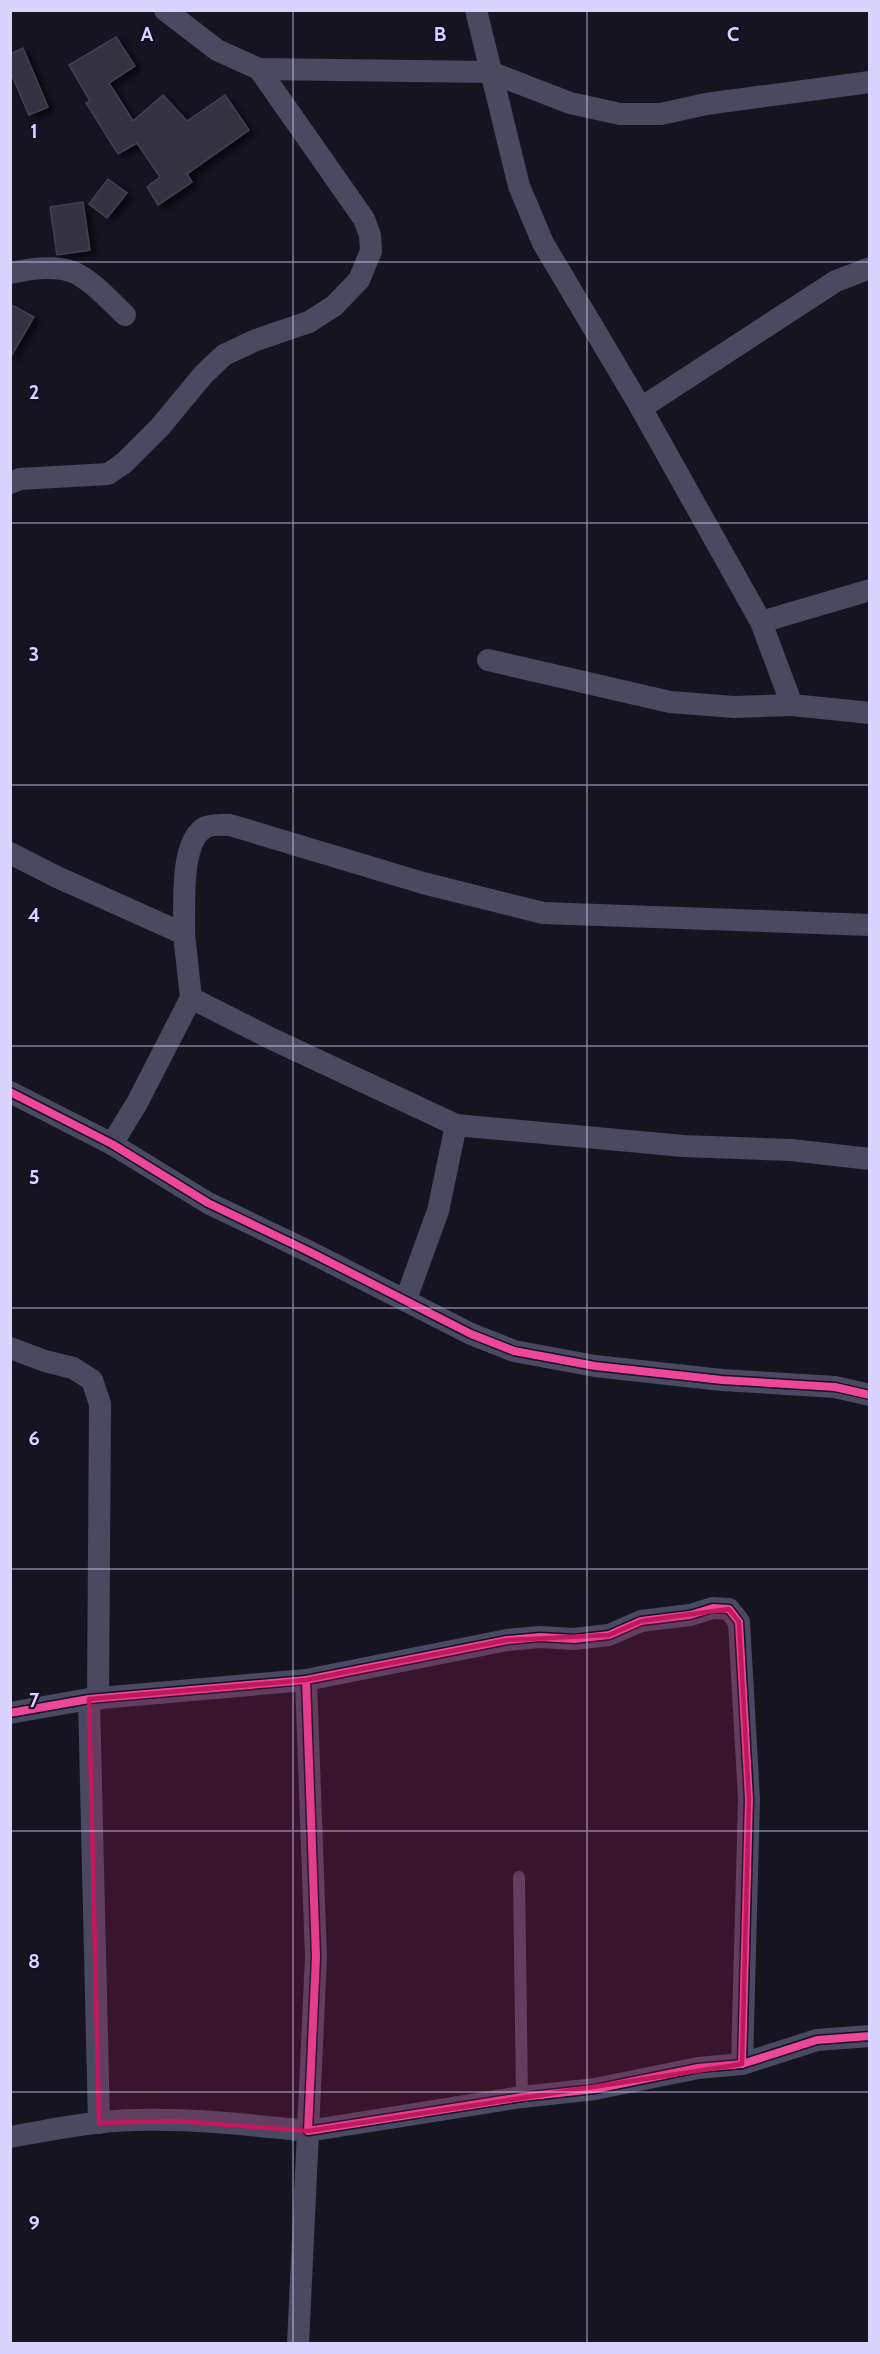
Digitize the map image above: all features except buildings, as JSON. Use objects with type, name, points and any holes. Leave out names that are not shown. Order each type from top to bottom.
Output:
[{"type":"street","points":[[165,10],[217,50],[259,69],[346,72],[490,72],[570,103],[620,114],[661,114],[706,104],[870,82]]},
{"type":"street","points":[[476,10],[519,186],[543,243],[640,408],[761,622],[792,705]]},
{"type":"street","points":[[10,483],[20,479],[108,474],[124,463],[160,427],[203,375],[224,355],[256,340],[309,322],[334,306],[359,280],[371,251],[370,235],[364,219],[259,69]]},
{"type":"street","points":[[640,408],[836,281],[870,268]]},
{"type":"street","points":[[10,273],[46,269],[71,272],[95,287],[125,315]]},
{"type":"street","points":[[761,622],[870,590]]},
{"type":"street","points":[[488,660],[670,702],[734,707],[792,705],[870,713]]},
{"type":"street","points":[[112,1144],[137,1103],[190,998],[184,934],[188,850],[196,834],[208,826],[230,825],[423,883],[543,913],[870,925]]},
{"type":"street","points":[[10,854],[184,934]]},
{"type":"street","points":[[190,998],[456,1125],[683,1146],[791,1150],[870,1159]]},
{"type":"street","points":[[10,1092],[112,1144],[208,1203],[406,1299],[471,1334],[514,1351],[595,1366],[722,1380],[835,1387],[870,1395]]},
{"type":"street","points":[[406,1299],[438,1211],[456,1125]]},
{"type":"street","points":[[10,1348],[45,1361],[73,1368],[92,1380],[100,1404],[94,1699],[99,2122]]},
{"type":"street","points":[[10,1713],[94,1699],[306,1680],[507,1640],[540,1637],[573,1639],[609,1635],[641,1621],[690,1615],[713,1608],[729,1610],[739,1622],[749,1799],[742,2064]]},
{"type":"street","points":[[298,2343],[316,1957],[306,1680]]},
{"type":"street","points":[[10,2137],[99,2122],[176,2121],[308,2131],[522,2097],[595,2089],[698,2068],[742,2064],[817,2040],[870,2036]]},
{"type":"lane","points":[[519,1877],[522,2097]]},
{"type":"highlighted area","points":[[729,1609],[739,1622],[749,1799],[742,2064],[308,2131],[176,2121],[99,2123],[89,1699],[306,1680],[507,1640],[609,1635],[641,1621]]},
{"type":"cycle path","points":[[10,1092],[112,1144],[208,1203],[471,1334],[514,1351],[595,1366],[722,1380],[835,1387],[870,1395]]},
{"type":"cycle path","points":[[10,1713],[89,1699],[306,1680],[507,1640],[540,1637],[574,1639],[609,1635],[641,1621],[690,1615],[713,1608],[729,1609],[739,1622],[749,1799],[742,2064]]},
{"type":"cycle path","points":[[306,1680],[316,1957],[308,2131],[522,2097],[595,2089],[698,2068],[742,2064],[817,2040],[870,2036]]}]
